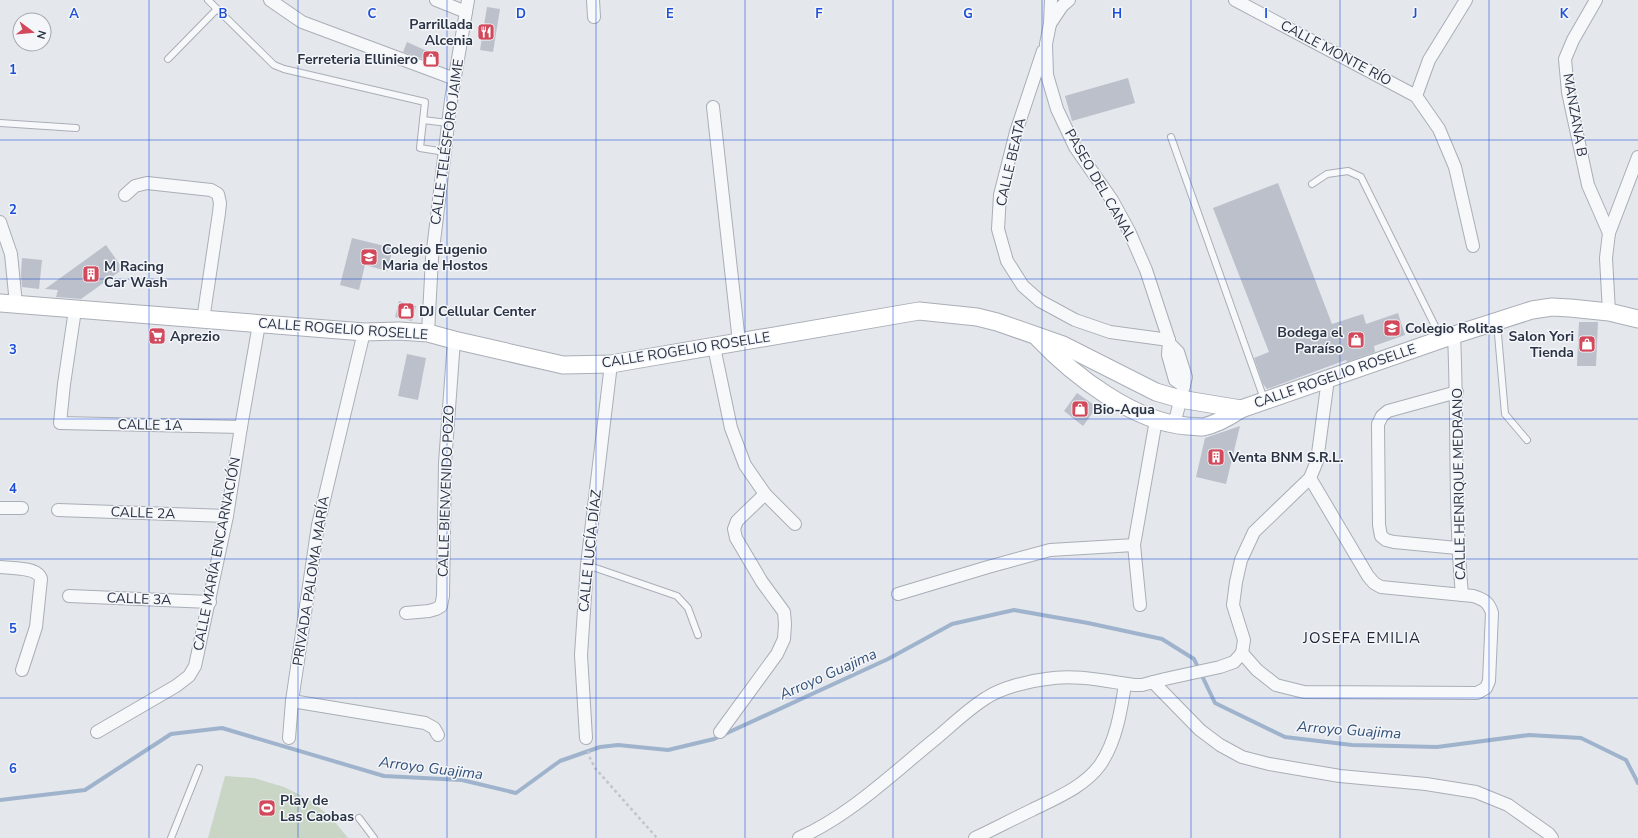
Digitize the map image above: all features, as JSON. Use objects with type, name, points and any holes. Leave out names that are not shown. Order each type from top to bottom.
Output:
[{"type":"street","points":[[270,0],[302,22],[455,79]]},
{"type":"street","points":[[436,0],[466,12]]},
{"type":"street","name":"CALLE TELÉSFORO JAIME","points":[[428,332],[432,258],[448,123],[468,0]]},
{"type":"street","points":[[593,0],[594,17]]},
{"type":"street","name":"PASEO DEL CANAL","points":[[1051,0],[1050,24],[1046,44],[1047,75],[1058,109],[1075,147],[1112,200],[1129,231],[1146,270],[1169,341],[1168,355],[1175,380],[1182,392]]},
{"type":"street","name":"PASEO DEL CANAL","points":[[1050,24],[1068,0]]},
{"type":"street","name":"CALLE MONTE RÍO","points":[[1235,0],[1416,96],[1439,129],[1454,167],[1473,246]]},
{"type":"street","points":[[1416,96],[1429,60],[1466,0]]},
{"type":"street","name":"MANZANA B","points":[[1596,0],[1573,40],[1565,59],[1568,92],[1588,185],[1609,233]]},
{"type":"street","name":"CALLE BEATA","points":[[1046,44],[1016,132],[1000,195],[998,229],[1007,261],[1024,286],[1040,301],[1075,320],[1110,332],[1169,341]]},
{"type":"street","points":[[713,107],[739,342]]},
{"type":"street","points":[[1609,312],[1606,258],[1609,233],[1638,157]]},
{"type":"street","points":[[125,195],[135,186],[147,183],[211,190],[218,194],[220,212],[203,320]]},
{"type":"street","points":[[0,222],[11,254],[8,304]]},
{"type":"street","name":"CALLE ROGELIO ROSELLE","points":[[8,304],[364,332],[428,332],[454,340],[563,364],[611,364],[919,311],[978,317],[997,322],[1063,345],[1156,392],[1182,392],[1241,409]]},
{"type":"street","name":"CALLE ROGELIO ROSELLE","points":[[1035,335],[1055,356],[1085,380],[1127,407],[1156,420],[1174,425],[1202,427],[1222,420],[1241,409],[1448,337],[1532,310],[1552,307],[1609,312],[1638,319]]},
{"type":"street","name":"CALLE 1A","points":[[75,310],[60,423],[241,427]]},
{"type":"street","name":"CALLE MARÍA ENCARNACIÓN","points":[[98,732],[189,676],[195,666],[210,602],[227,516],[259,324]]},
{"type":"street","name":"PRIVADA PALOMA MARÍA","points":[[288,738],[318,525],[364,332]]},
{"type":"street","name":"CALLE HENRIQUE MEDRANO","points":[[1242,653],[1257,670],[1276,685],[1304,692],[1477,693],[1486,688],[1489,681],[1492,613],[1490,606],[1484,600],[1473,596],[1462,595],[1457,548],[1457,392],[1448,337]]},
{"type":"street","name":"CALLE BIENVENIDO POZO","points":[[406,613],[436,610],[441,606],[443,596],[445,463],[454,340]]},
{"type":"street","points":[[714,347],[731,428],[745,465],[765,494],[795,524]]},
{"type":"street","name":"CALLE LUCÍA DÍAZ","points":[[586,738],[581,655],[587,565],[611,364]]},
{"type":"street","points":[[799,838],[818,830],[850,808],[962,715],[987,697],[1016,686],[1046,679],[1076,677],[1142,685],[1182,675],[1212,670],[1234,662],[1242,653],[1244,640],[1233,605],[1241,560],[1254,532],[1310,478],[1317,461],[1328,379]]},
{"type":"street","points":[[1174,425],[1182,392]]},
{"type":"street","points":[[1457,392],[1388,411],[1382,416],[1378,424],[1379,525],[1381,536],[1386,540],[1394,542],[1457,548]]},
{"type":"street","points":[[1140,605],[1134,545],[1156,420]]},
{"type":"street","points":[[1310,478],[1368,576],[1374,583],[1381,587],[1462,595]]},
{"type":"street","points":[[720,732],[777,654],[784,639],[784,612],[762,582],[736,538],[734,529],[737,521],[765,494]]},
{"type":"street","points":[[0,508],[22,508]]},
{"type":"street","name":"CALLE 2A","points":[[58,510],[227,516]]},
{"type":"street","points":[[898,594],[988,566],[1050,550],[1134,545]]},
{"type":"street","points":[[0,567],[31,570],[38,573],[41,579],[36,628],[22,670]]},
{"type":"street","name":"CALLE 3A","points":[[69,596],[210,602]]},
{"type":"street","points":[[1153,682],[1200,730],[1220,745],[1242,757],[1269,764],[1340,776],[1426,784],[1476,792],[1508,804],[1552,838]]},
{"type":"street","points":[[975,838],[1064,794],[1090,776],[1100,765],[1112,742],[1121,709],[1125,684]]},
{"type":"street","points":[[292,701],[425,723],[434,728],[438,734]]},
{"type":"lane","points":[[208,0],[274,65],[284,69],[425,102],[420,148],[445,152]]},
{"type":"lane","points":[[168,59],[217,9]]},
{"type":"lane","points":[[422,120],[448,123]]},
{"type":"lane","points":[[0,123],[76,128]]},
{"type":"lane","points":[[1171,137],[1264,401]]},
{"type":"lane","points":[[1312,184],[1327,174],[1348,171],[1361,177],[1448,337]]},
{"type":"lane","points":[[1497,322],[1505,414],[1527,440]]},
{"type":"lane","points":[[587,565],[677,596],[688,608],[698,636]]},
{"type":"lane","points":[[171,838],[198,768]]},
{"type":"lane","points":[[359,818],[374,838]]},
{"type":"path","points":[[590,758],[595,768],[657,838]]},
{"type":"green space","name":"Play de Las Caobas","points":[[225,776],[254,778],[284,787],[308,799],[330,816],[348,838],[208,838]]},
{"type":"building","points":[[487,7],[500,9],[493,52],[480,50]]},
{"type":"building","points":[[407,42],[438,56],[435,63],[403,52]]},
{"type":"building","points":[[1128,78],[1135,103],[1072,121],[1065,96]]},
{"type":"building","points":[[1278,183],[1332,324],[1363,314],[1366,324],[1398,313],[1405,335],[1374,346],[1375,352],[1347,362],[1346,360],[1267,389],[1263,384],[1254,358],[1269,352],[1213,208]]},
{"type":"building","name":"Colegio Eugenio Maria de Hostos","points":[[352,238],[393,248],[387,271],[365,265],[359,290],[340,285]]},
{"type":"building","name":"M Racing Car Wash","points":[[106,245],[123,269],[81,299],[56,297],[58,290],[45,289]]},
{"type":"building","points":[[22,258],[42,260],[39,289],[22,287]]},
{"type":"building","name":"DJ Cellular Center","points":[[399,301],[416,306],[412,321],[395,317]]},
{"type":"building","name":"Salon Yori Tienda","points":[[1579,322],[1598,322],[1596,366],[1577,366]]},
{"type":"building","points":[[407,354],[426,358],[418,400],[398,396]]},
{"type":"building","name":"Bio-Aqua","points":[[1077,393],[1097,407],[1083,426],[1064,411]]},
{"type":"building","name":"Venta BNM S.R.L.","points":[[1240,426],[1226,484],[1196,477],[1205,438]]},
{"type":"waterway","name":"Arroyo Guajima","points":[[0,800],[85,790],[171,734],[222,728],[384,776],[462,780],[516,793],[560,761],[600,747],[618,745],[668,750],[714,739],[888,659],[952,624],[1014,610],[1088,623],[1162,639],[1194,659],[1215,703],[1285,737],[1352,745],[1437,747],[1529,735],[1581,738],[1626,760],[1638,783]]},
{"type":"place","name":"Parrillada Alcenia","points":[[486,32]]},
{"type":"place","name":"Ferreteria Elliniero","points":[[431,59]]},
{"type":"place","name":"Colegio Eugenio Maria de Hostos","points":[[369,257]]},
{"type":"place","name":"M Racing Car Wash","points":[[91,274]]},
{"type":"place","name":"DJ Cellular Center","points":[[406,311]]},
{"type":"place","name":"Colegio Rolitas","points":[[1392,328]]},
{"type":"place","name":"Aprezio","points":[[157,336]]},
{"type":"place","name":"Bodega el Paraíso","points":[[1356,340]]},
{"type":"place","name":"Salon Yori Tienda","points":[[1587,344]]},
{"type":"place","name":"Bio-Aqua","points":[[1080,409]]},
{"type":"place","name":"Venta BNM S.R.L.","points":[[1216,457]]},
{"type":"place","name":"Play de Las Caobas","points":[[267,808]]},
{"type":"district","name":"JOSEFA EMILIA","points":[[1362,638]]}]
